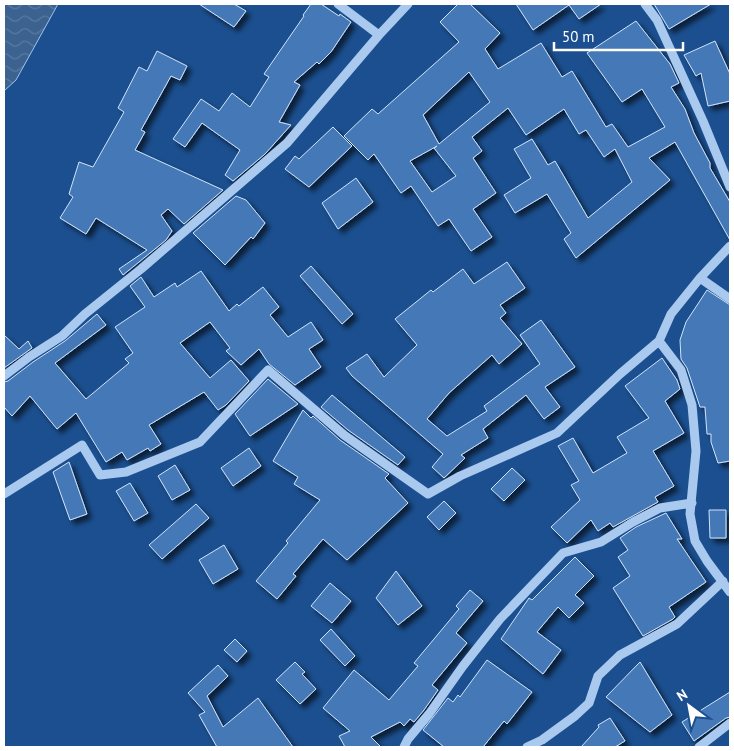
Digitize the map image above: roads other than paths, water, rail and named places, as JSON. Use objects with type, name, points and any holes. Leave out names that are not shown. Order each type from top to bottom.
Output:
[{"type":"street","points":[[338,4],[379,35]]},
{"type":"street","points":[[4,376],[62,336],[287,144],[379,35],[408,4]]},
{"type":"street","points":[[645,4],[657,20],[703,121],[730,187]]},
{"type":"street","points":[[4,494],[82,445],[100,475],[126,472],[200,442],[268,370],[344,435],[428,494],[460,476],[557,433],[620,374],[659,341],[671,314],[700,278],[730,246]]},
{"type":"street","points":[[700,278],[730,299]]},
{"type":"street","points":[[659,341],[681,370],[692,405],[696,451],[690,514],[695,541],[730,592]]},
{"type":"street","points":[[404,747],[408,739],[500,619],[563,553],[601,542],[660,508],[692,503]]},
{"type":"street","points":[[528,747],[542,740],[575,716],[589,703],[598,676],[620,655],[677,624],[723,581]]},
{"type":"street","points":[[698,747],[730,723]]},
{"type":"water","points":[[4,4],[58,4],[16,80],[4,91]]}]
